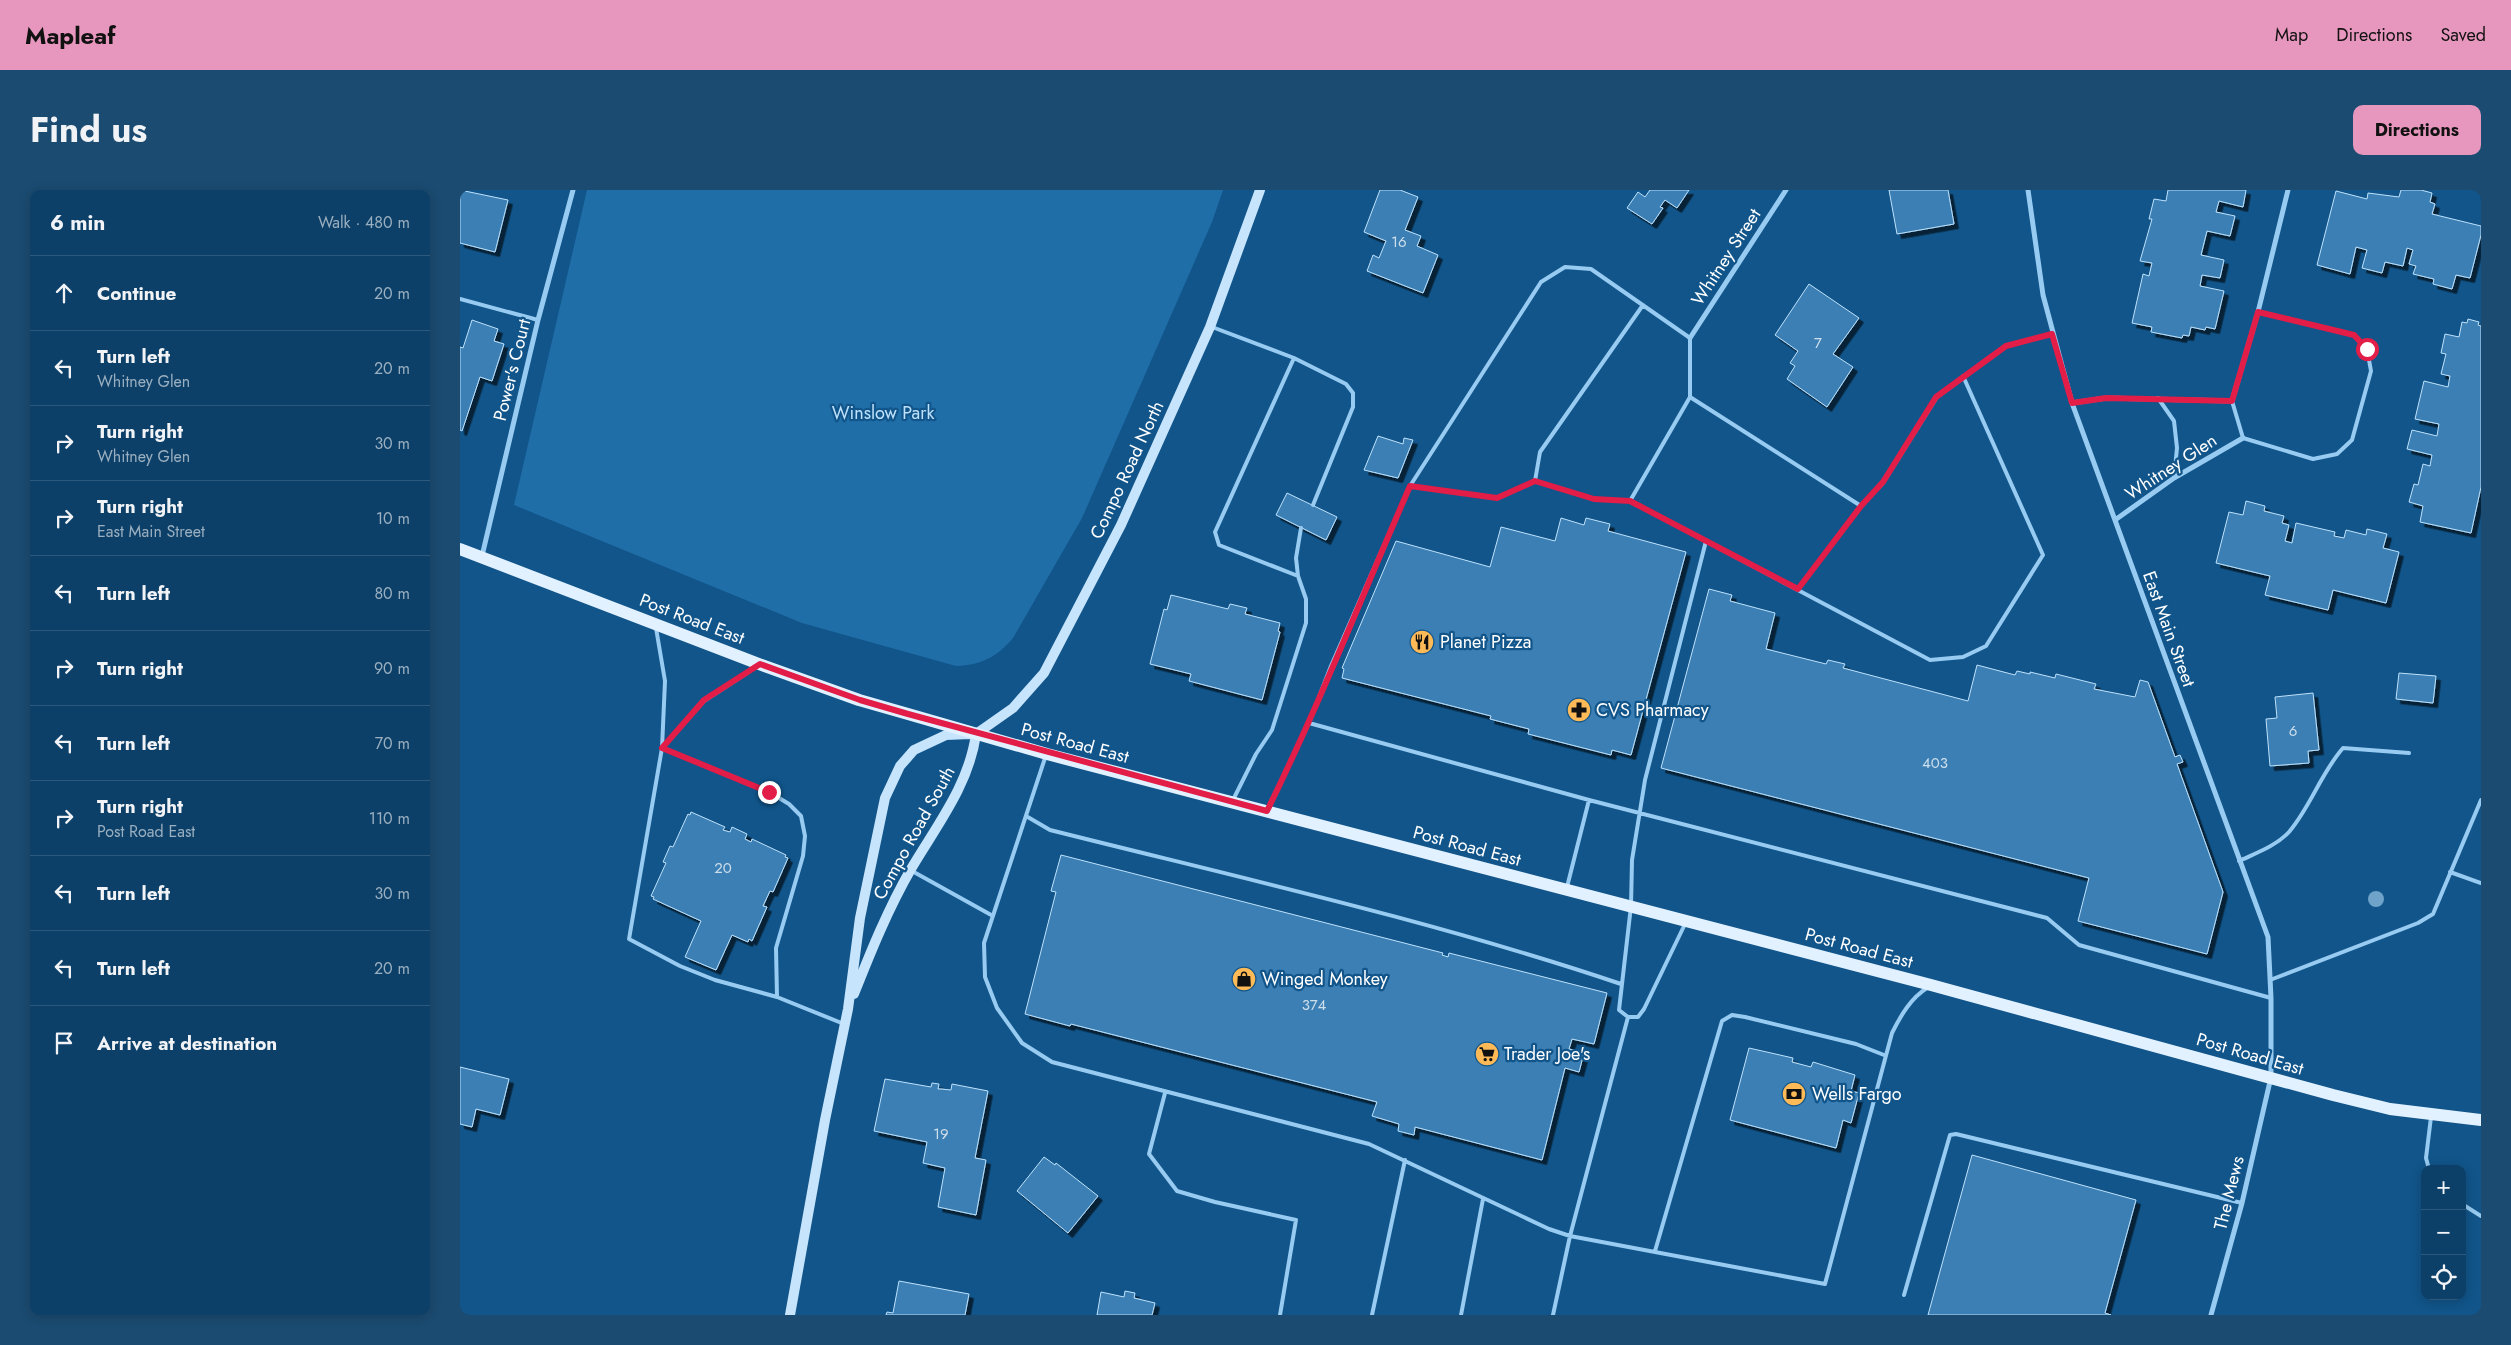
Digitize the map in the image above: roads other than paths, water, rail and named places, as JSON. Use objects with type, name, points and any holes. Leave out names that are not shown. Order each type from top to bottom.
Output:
[{"type":"main road","name":"Compo Road North","points":[[976,734],[1012,708],[1044,673],[1121,525],[1210,327],[1260,190]]},
{"type":"main road","name":"Post Road East","points":[[460,549],[760,664],[860,700],[1046,754],[1931,985],[2380,1106],[2431,1115],[2481,1120]]},
{"type":"main road","name":"Compo Road South","points":[[790,1315],[848,1009],[878,934],[910,870],[963,783],[974,751],[976,734],[946,735],[927,742],[914,750],[900,766],[896,774],[885,798],[876,837],[860,918],[848,1009]]},
{"type":"street","name":"Power's Court","points":[[482,558],[538,320],[573,190]]},
{"type":"street","name":"Whitney Street","points":[[1690,338],[1786,190]]},
{"type":"street","name":"East Main Street","points":[[2028,190],[2043,295],[2072,403],[2268,937],[2271,998],[2271,1077]]},
{"type":"street","points":[[2072,403],[2106,398],[2232,401],[2258,312],[2288,190]]},
{"type":"street","name":"Whitney Glen","points":[[2115,520],[2174,478],[2243,438]]},
{"type":"street","name":"The Mews","points":[[2211,1315],[2242,1203],[2271,1077]]},
{"type":"lane","points":[[1267,811],[1309,723],[1331,666],[1410,486],[1541,282],[1565,267],[1591,269],[1690,338],[1690,397],[1630,501]]},
{"type":"lane","points":[[460,300],[538,320]]},
{"type":"lane","points":[[1535,481],[1540,452],[1643,305]]},
{"type":"lane","points":[[2232,401],[2243,438],[2314,459],[2337,454],[2352,440],[2371,371],[2367,349],[2354,335],[2258,312]]},
{"type":"lane","points":[[1210,327],[1294,358],[1346,384],[1353,393],[1354,407],[1312,505]]},
{"type":"lane","points":[[1798,589],[1861,506],[1883,482],[1936,397],[2006,346],[2052,334]]},
{"type":"lane","points":[[1294,358],[1215,532],[1215,538],[1219,545],[1298,576]]},
{"type":"lane","points":[[1410,486],[1497,498],[1535,481],[1594,499],[1630,501],[1930,660],[1963,657],[1986,646],[2043,555],[1963,376]]},
{"type":"lane","points":[[1690,397],[1861,506]]},
{"type":"lane","points":[[2158,398],[2174,421],[2177,448],[2174,478]]},
{"type":"lane","points":[[1232,802],[1256,754],[1272,730],[1306,623],[1306,599],[1298,576],[1296,558],[1301,528]]},
{"type":"lane","points":[[1687,921],[1644,1009],[1638,1017],[1628,1017],[1619,1010],[1621,984],[1626,963],[1631,906],[1632,860],[1645,780],[1706,541]]},
{"type":"lane","points":[[655,623],[665,681],[662,748],[629,939],[680,966],[714,980],[777,997],[844,1024]]},
{"type":"lane","points":[[662,748],[704,700],[760,664]]},
{"type":"lane","points":[[1309,723],[1589,800],[2047,918],[2080,945],[2271,998]]},
{"type":"lane","points":[[662,748],[769,792],[789,804],[801,816],[805,836],[803,856],[776,948],[777,997]]},
{"type":"lane","points":[[2239,861],[2268,848],[2288,832],[2329,764],[2343,748],[2409,752]]},
{"type":"lane","points":[[1046,754],[984,943],[985,977],[997,1008],[1022,1043],[1052,1062],[1165,1093],[1369,1144],[1483,1199],[1549,1229],[1570,1236],[1825,1284],[1884,1055],[1901,1014],[1918,994],[1931,985]]},
{"type":"lane","points":[[1567,890],[1589,800]]},
{"type":"lane","points":[[2270,980],[2418,923],[2432,914],[2481,800]]},
{"type":"lane","points":[[1026,816],[1050,830],[1428,924],[1528,952],[1621,984]]},
{"type":"lane","points":[[910,870],[993,916]]},
{"type":"lane","points":[[2450,872],[2481,883]]},
{"type":"lane","points":[[1655,1251],[1722,1021],[1732,1016],[1745,1017],[1856,1044],[1884,1055]]},
{"type":"lane","points":[[1553,1315],[1570,1236],[1628,1017]]},
{"type":"lane","points":[[1165,1093],[1149,1154],[1176,1191],[1215,1202],[1296,1220],[1280,1315]]},
{"type":"lane","points":[[2428,1165],[2426,1158],[2431,1115]]},
{"type":"lane","points":[[1904,1295],[1950,1136],[1956,1134],[2242,1203]]},
{"type":"lane","points":[[1372,1315],[1405,1160]]},
{"type":"lane","points":[[1461,1315],[1483,1199]]},
{"type":"lane","points":[[2466,1207],[2481,1216]]},
{"type":"place","name":"Planet Pizza","points":[[1422,642]]},
{"type":"place","name":"CVS Pharmacy","points":[[1579,710]]},
{"type":"place","name":"Winged Monkey","points":[[1244,979]]},
{"type":"place","name":"Trader Joe's","points":[[1487,1054]]},
{"type":"place","name":"Wells Fargo","points":[[1794,1094]]},
{"type":"park label","name":"Winslow Park","points":[[883,413]]}]
